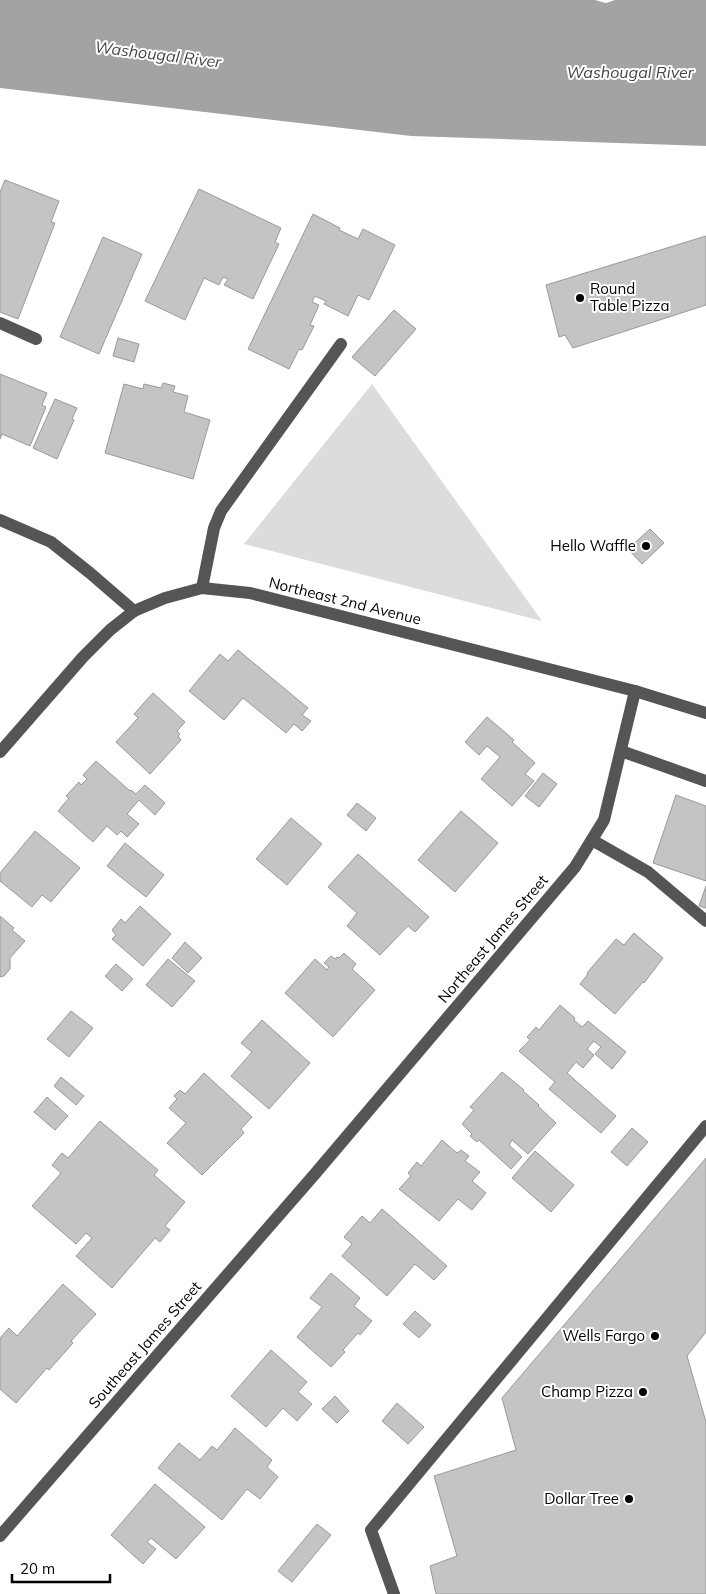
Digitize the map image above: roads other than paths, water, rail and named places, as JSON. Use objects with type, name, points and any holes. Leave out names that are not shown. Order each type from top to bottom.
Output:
[{"type":"street","points":[[0,323],[36,339]]},
{"type":"street","points":[[202,588],[214,528],[221,511],[342,344]]},
{"type":"street","points":[[0,520],[51,542],[90,572],[134,612]]},
{"type":"street","name":"Northeast 2nd Avenue","points":[[0,752],[83,657],[110,630],[134,612],[165,598],[202,588],[250,593],[636,691],[706,713]]},
{"type":"street","name":"Northeast James Street","points":[[314,1175],[576,867],[604,820],[636,691]]},
{"type":"street","points":[[621,751],[706,781]]},
{"type":"street","points":[[592,840],[648,872],[706,922]]},
{"type":"street","points":[[394,1594],[371,1530],[706,1126]]},
{"type":"street","name":"Southeast James Street","points":[[0,1536],[314,1175]]},
{"type":"water","name":"Washougal River","points":[[0,0],[595,0],[606,3],[615,0],[706,0],[706,146],[411,136],[0,88]]},
{"type":"place","name":"Round Table Pizza","points":[[580,298]]},
{"type":"place","name":"Hello Waffle","points":[[646,546]]},
{"type":"place","name":"Wells Fargo","points":[[655,1336]]},
{"type":"place","name":"Champ Pizza","points":[[643,1392]]},
{"type":"place","name":"Dollar Tree","points":[[629,1499]]}]
